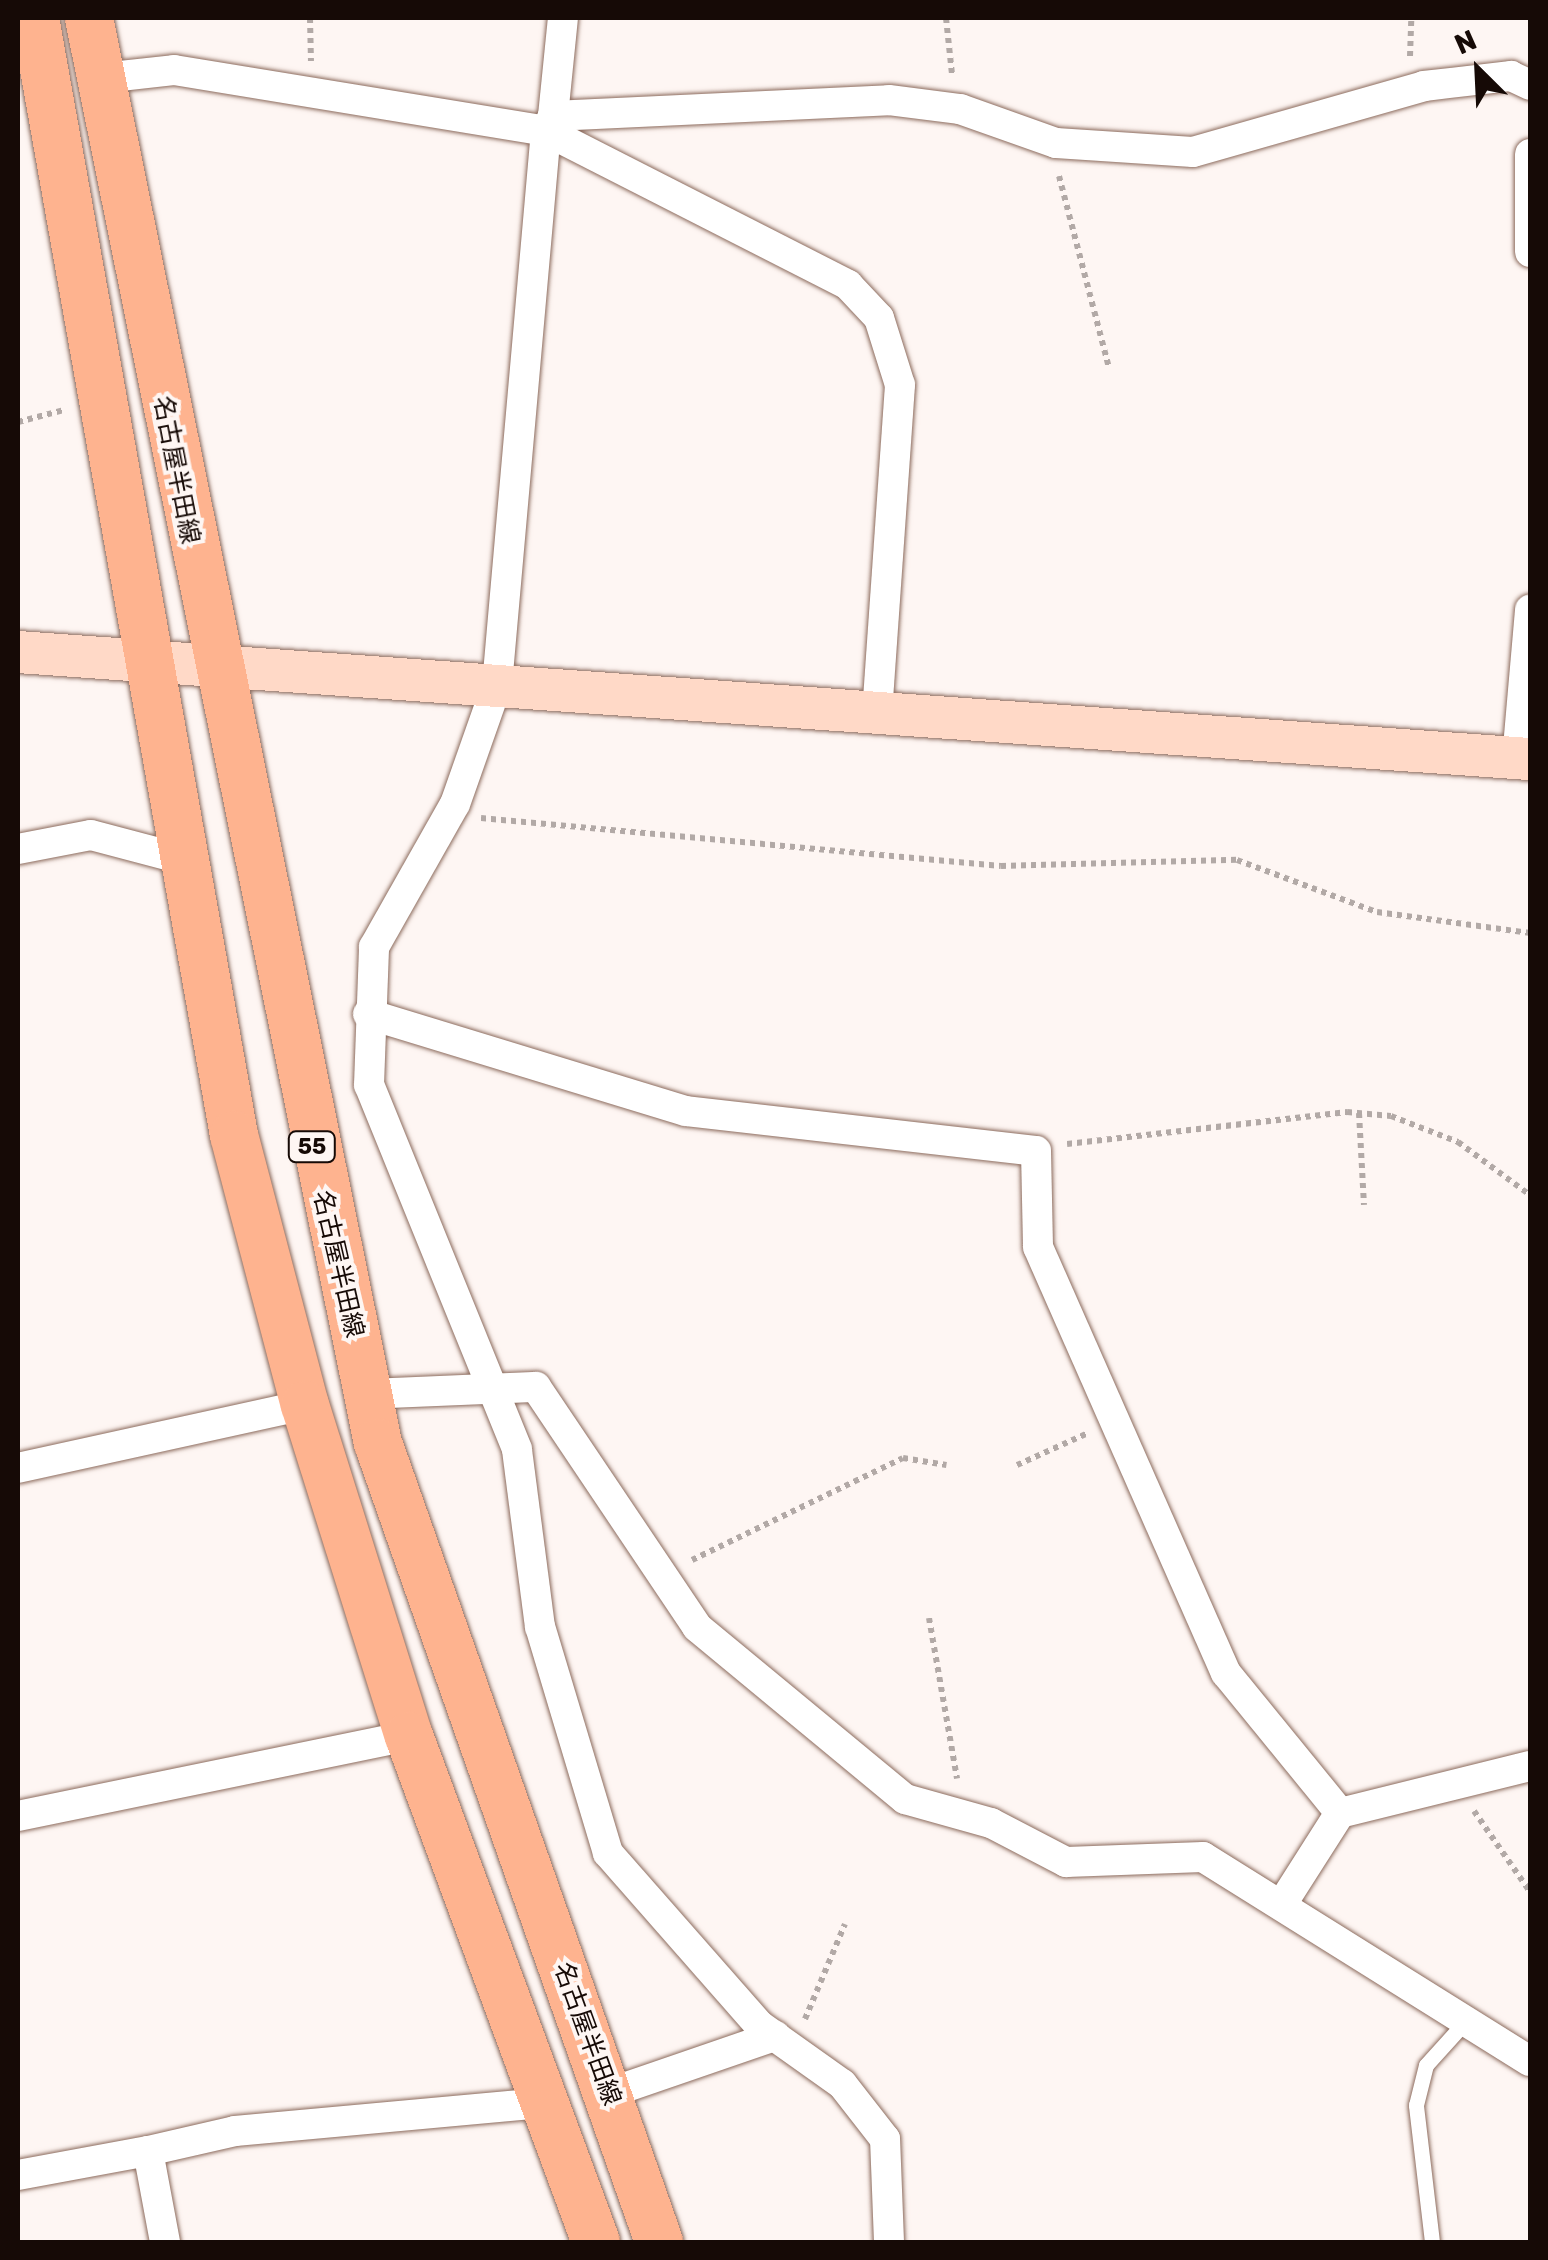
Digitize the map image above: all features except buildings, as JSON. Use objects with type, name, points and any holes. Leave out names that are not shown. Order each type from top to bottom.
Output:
[{"type":"main road","name":"名古屋半田線","points":[[89,18],[217,668],[367,1394],[438,1632],[609,2093],[659,2242]]},
{"type":"main road","points":[[29,20],[150,662],[178,858],[234,1135],[305,1404],[409,1736],[596,2242]]},
{"type":"street","points":[[563,18],[497,685],[455,804],[374,948],[368,1014],[369,1085],[478,1346],[485,1390],[517,1449],[540,1627],[608,1853],[784,2043],[842,2084],[886,2139],[888,2242]]},
{"type":"street","points":[[102,78],[174,70],[550,123],[889,100],[944,107],[1056,143],[1194,152],[1424,86],[1511,76],[1530,85]]},
{"type":"street","points":[[550,123],[848,285],[879,318],[900,385],[877,710]]},
{"type":"street","points":[[1530,154],[1530,252]]},
{"type":"street","points":[[18,652],[877,710],[1524,759],[1530,610]]},
{"type":"street","points":[[18,849],[91,835],[178,858]]},
{"type":"street","points":[[368,1014],[686,1111],[1036,1151],[1038,1247],[1226,1673],[1340,1813]]},
{"type":"street","points":[[367,1394],[536,1387],[698,1627],[812,1730],[905,1799],[953,1816],[991,1823],[1066,1862],[1203,1856],[1530,2061]]},
{"type":"street","points":[[18,1468],[305,1404]]},
{"type":"street","points":[[18,1816],[409,1736]]},
{"type":"street","points":[[1282,1904],[1340,1813],[1530,1766]]},
{"type":"street","points":[[609,2093],[784,2043]]},
{"type":"street","points":[[18,2175],[235,2132],[545,2103]]},
{"type":"street","points":[[148,2151],[166,2242]]},
{"type":"lane","points":[[1432,2242],[1416,2106],[1426,2065],[1464,2023]]},
{"type":"path","points":[[944,107],[956,63],[946,18]]},
{"type":"path","points":[[1056,143],[1076,260],[1109,368]]},
{"type":"path","points":[[455,804],[509,822],[1001,866],[1238,860],[1376,912],[1530,932]]},
{"type":"path","points":[[1036,1151],[1359,1113],[1430,1128],[1530,1195]]},
{"type":"path","points":[[1359,1113],[1364,1204]]},
{"type":"path","points":[[1016,1465],[1115,1421]]},
{"type":"path","points":[[663,1574],[903,1458],[946,1465]]},
{"type":"path","points":[[929,1618],[960,1791],[953,1816]]},
{"type":"path","points":[[1461,1784],[1530,1892]]},
{"type":"path","points":[[784,2043],[845,1924]]}]
